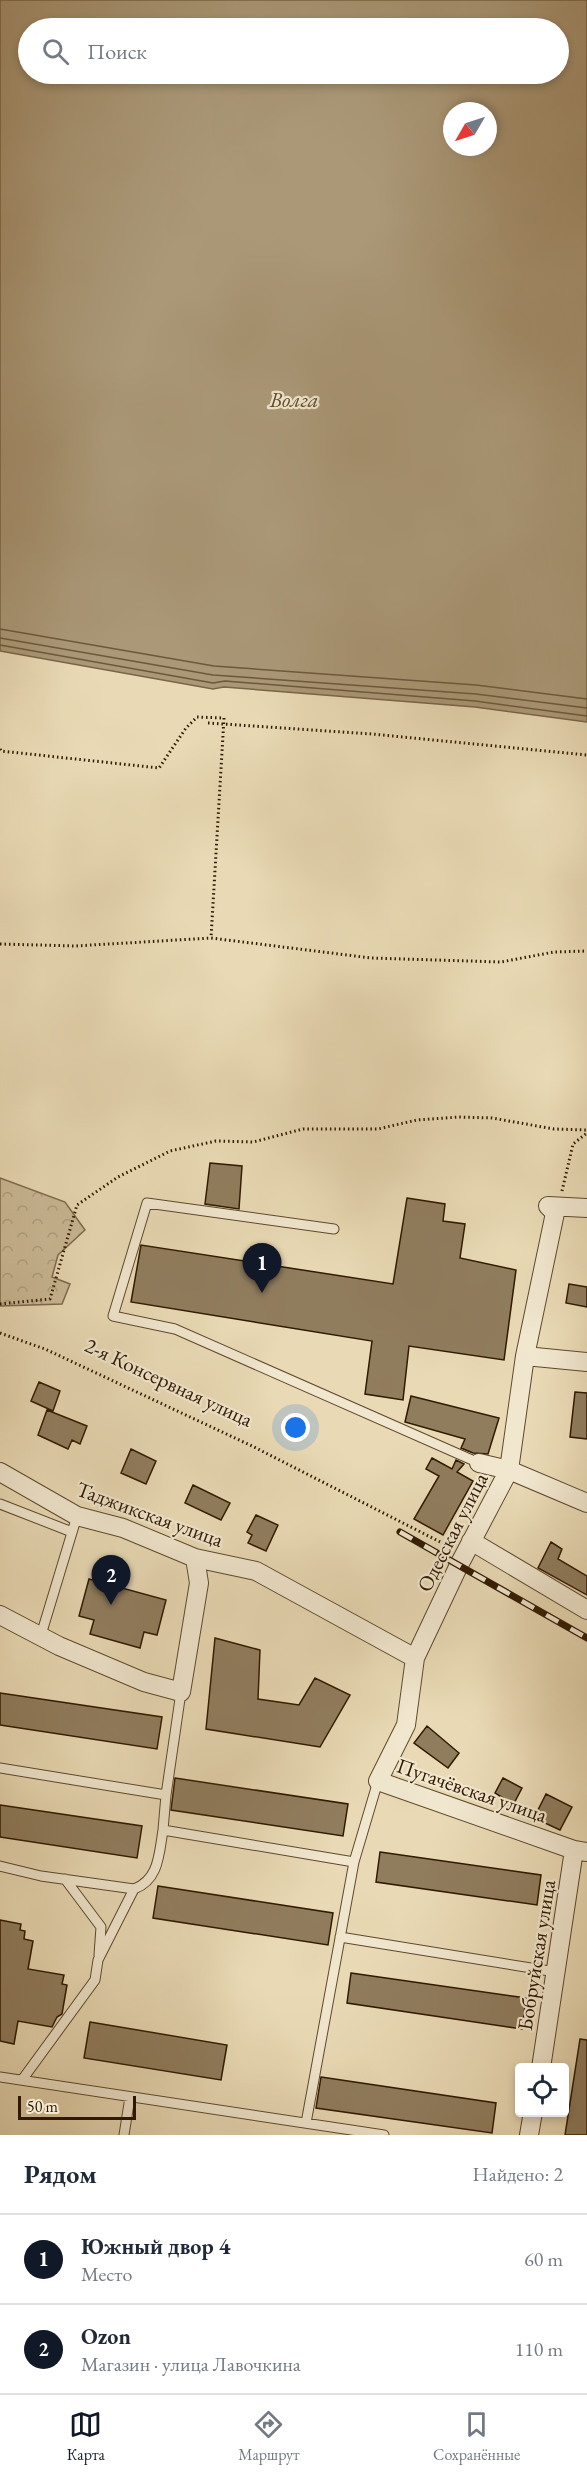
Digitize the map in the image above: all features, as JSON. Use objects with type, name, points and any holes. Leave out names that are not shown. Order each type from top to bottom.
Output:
[{"type":"street","name":"Одесская улица","points":[[406,1725],[415,1658],[509,1470],[525,1356],[555,1213],[548,1206],[559,1207]]},
{"type":"street","points":[[559,1207],[587,1208]]},
{"type":"street","points":[[525,1356],[587,1362]]},
{"type":"street","points":[[479,1463],[509,1470],[587,1503]]},
{"type":"street","name":"Таджикская улица","points":[[0,1472],[74,1524],[123,1528],[195,1558],[256,1571],[415,1658]]},
{"type":"street","points":[[468,1548],[587,1610]]},
{"type":"street","points":[[0,1615],[59,1646],[144,1682],[181,1692],[199,1583],[195,1558]]},
{"type":"street","name":"Пугачёвская улица","points":[[406,1725],[378,1781],[581,1851]]},
{"type":"street","name":"Бобруйская улица","points":[[542,2063],[556,1972],[581,1851]]},
{"type":"street","points":[[530,2135],[532,2117]]},
{"type":"lane","points":[[334,1229],[147,1203],[113,1316],[174,1329],[479,1463]]},
{"type":"lane","points":[[0,1504],[74,1524],[41,1635]]},
{"type":"lane","points":[[0,1866],[65,1879],[134,1889],[145,1885],[157,1866],[181,1692]]},
{"type":"lane","points":[[0,1768],[166,1795]]},
{"type":"lane","points":[[306,2123],[354,1862],[378,1781]]},
{"type":"lane","points":[[163,1830],[354,1862]]},
{"type":"lane","points":[[22,2080],[95,1980],[101,1927],[65,1879]]},
{"type":"lane","points":[[98,1960],[134,1889]]},
{"type":"lane","points":[[340,1937],[556,1972]]},
{"type":"lane","points":[[0,2077],[384,2135]]},
{"type":"lane","points":[[124,2135],[130,2097]]},
{"type":"path","points":[[0,748],[1,752],[159,768],[186,728],[197,717],[224,718],[211,938]]},
{"type":"path","points":[[208,723],[372,734],[587,755]]},
{"type":"path","points":[[0,944],[75,946],[211,938],[371,958],[501,962],[554,952],[587,951]]},
{"type":"path","points":[[0,1304],[50,1299],[77,1205],[118,1177],[170,1150],[216,1141],[253,1142],[303,1129],[378,1129],[417,1120],[459,1117],[492,1118],[554,1130],[587,1132]]},
{"type":"path","points":[[559,1207],[573,1144],[587,1132]]},
{"type":"path","name":"2-я Консервная улица","points":[[0,1333],[45,1349],[468,1548]]},
{"type":"green space","points":[[0,1178],[65,1202],[85,1230],[58,1255],[52,1277],[70,1284],[62,1304],[0,1306]]},
{"type":"water","name":"Волга","points":[[0,0],[587,0],[587,722],[475,707],[224,687],[213,689],[0,651]]},
{"type":"building","points":[[210,1163],[242,1166],[239,1209],[205,1204]]},
{"type":"building","points":[[407,1198],[445,1204],[443,1221],[465,1224],[460,1258],[516,1270],[504,1360],[409,1346],[403,1400],[365,1394],[372,1341],[131,1302],[141,1245],[393,1284]]},
{"type":"building","points":[[569,1284],[587,1287],[587,1307],[566,1303]]},
{"type":"building","points":[[39,1382],[60,1391],[53,1411],[31,1401]]},
{"type":"building","points":[[575,1392],[587,1393],[587,1439],[570,1437]]},
{"type":"building","points":[[411,1396],[499,1418],[488,1454],[473,1453],[461,1448],[465,1439],[405,1422]]},
{"type":"building","points":[[47,1410],[87,1426],[80,1444],[72,1440],[68,1449],[38,1435]]},
{"type":"building","points":[[131,1449],[156,1461],[146,1484],[121,1473]]},
{"type":"building","points":[[432,1458],[452,1469],[456,1460],[464,1464],[457,1472],[473,1481],[443,1535],[414,1519],[439,1476],[426,1469]]},
{"type":"building","points":[[193,1485],[230,1503],[221,1520],[185,1503]]},
{"type":"building","points":[[256,1515],[278,1525],[266,1551],[248,1543],[252,1535],[247,1532]]},
{"type":"building","points":[[551,1542],[562,1549],[558,1559],[587,1576],[587,1595],[538,1568]]},
{"type":"building","points":[[89,1579],[166,1600],[157,1635],[144,1632],[140,1648],[90,1634],[94,1620],[79,1616]]},
{"type":"building","points":[[215,1638],[260,1650],[258,1699],[299,1705],[315,1678],[350,1695],[320,1747],[206,1729]]},
{"type":"building","points":[[0,1693],[162,1717],[157,1749],[0,1725]]},
{"type":"building","points":[[427,1726],[459,1753],[448,1768],[414,1743]]},
{"type":"building","points":[[175,1778],[348,1804],[343,1836],[171,1810]]},
{"type":"building","points":[[503,1778],[522,1788],[511,1809],[500,1803],[503,1798],[495,1793]]},
{"type":"building","points":[[546,1794],[572,1807],[560,1830],[534,1818]]},
{"type":"building","points":[[0,1805],[142,1826],[137,1858],[0,1837]]},
{"type":"building","points":[[380,1852],[541,1875],[537,1905],[376,1882]]},
{"type":"building","points":[[158,1886],[333,1913],[328,1945],[153,1918]]},
{"type":"building","points":[[0,1920],[21,1924],[20,1930],[25,1931],[24,1939],[33,1941],[28,1969],[64,1975],[62,1984],[67,1985],[62,2014],[57,2017],[52,2027],[18,2021],[14,2044],[0,2041]]},
{"type":"building","points":[[351,1973],[526,1998],[522,2029],[347,2003]]},
{"type":"building","points":[[90,2022],[227,2045],[221,2080],[84,2058]]},
{"type":"building","points":[[580,2039],[587,2040],[587,2135],[565,2135]]},
{"type":"building","points":[[321,2077],[496,2103],[492,2133],[316,2108]]},
{"type":"railway","points":[[400,1532],[587,1638]]},
{"type":"place","name":"Южный двор 4","points":[[262,1293]]},
{"type":"place","name":"Ozon","points":[[111,1605]]}]
